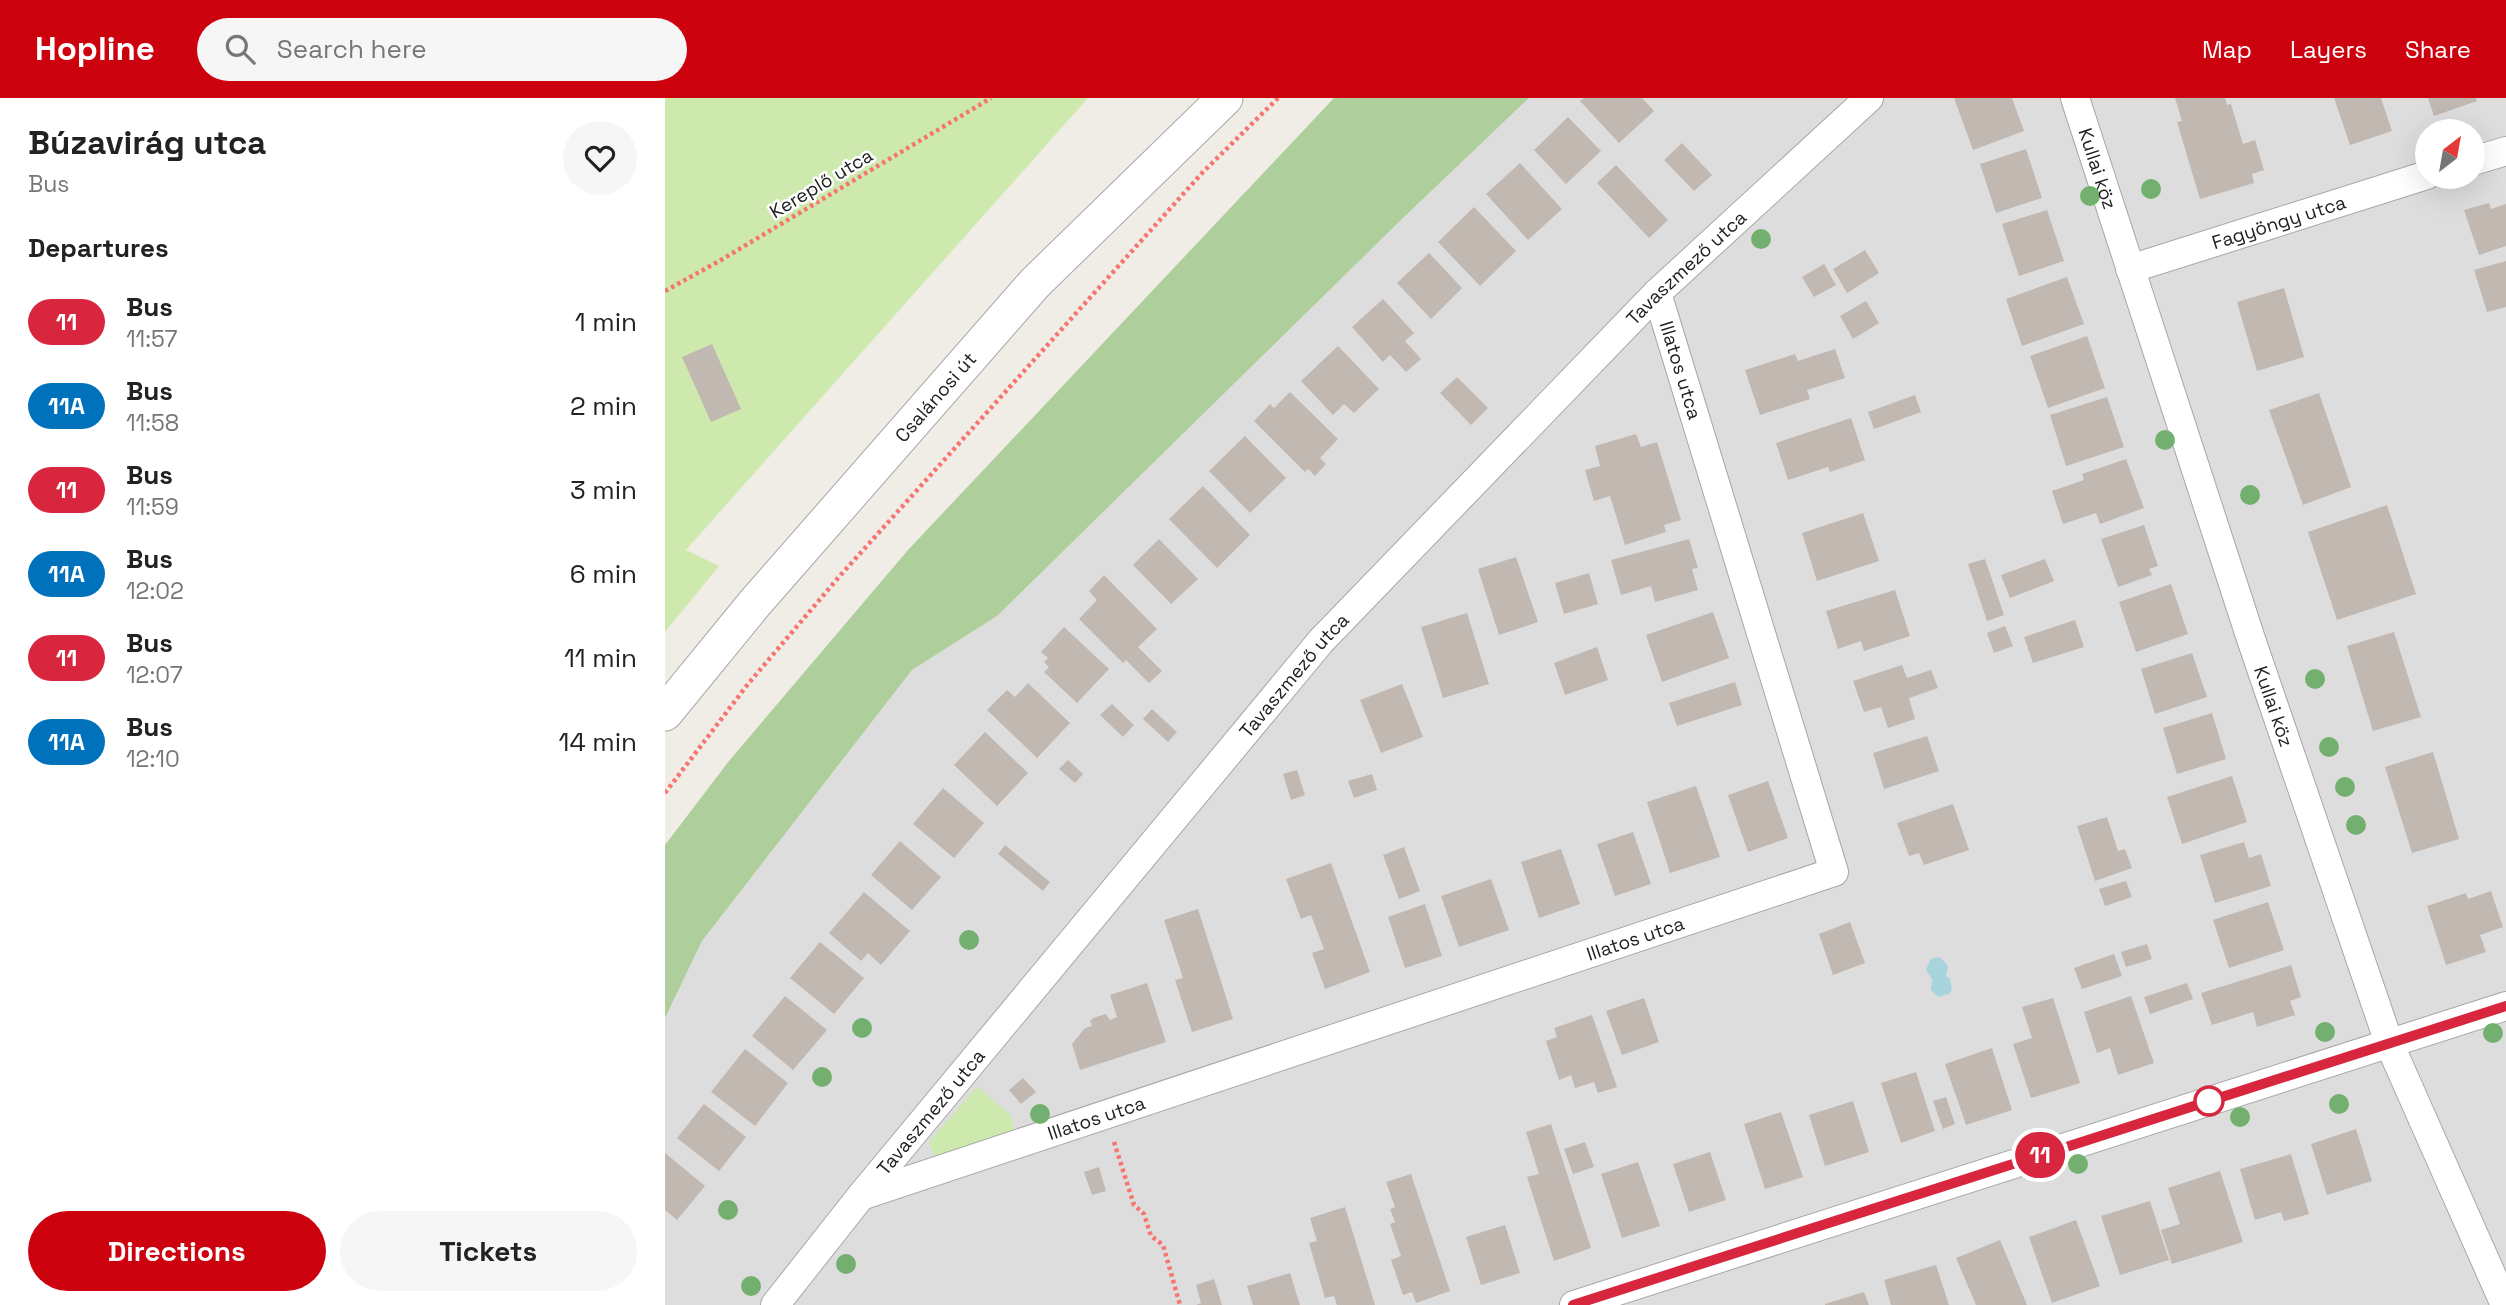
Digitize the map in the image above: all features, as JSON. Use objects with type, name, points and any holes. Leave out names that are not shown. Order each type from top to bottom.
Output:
[{"type":"street","name":"Csalánosi út","points":[[665,713],[754,604],[1035,284],[1224,98]]},
{"type":"street","name":"Tavaszmező utca","points":[[775,1305],[861,1196],[1321,641],[1657,293],[1870,98]]},
{"type":"street","name":"Kullai köz","points":[[2075,98],[2251,639],[2389,1043],[2505,1305]]},
{"type":"street","points":[[2485,157],[2506,151]]},
{"type":"street","name":"Fagyöngy utca","points":[[2130,268],[2415,179]]},
{"type":"street","name":"Illatos utca","points":[[861,1196],[1834,872],[1657,293]]},
{"type":"street","points":[[1573,1305],[2506,1006]]},
{"type":"path","name":"Kereplő utca","points":[[665,290],[721,260],[991,98]]},
{"type":"path","points":[[665,793],[748,684],[838,578],[1203,172],[1277,98]]},
{"type":"path","points":[[1106,1114],[1134,1205],[1144,1214],[1151,1236],[1163,1245],[1180,1305]]},
{"type":"shaded area","points":[[1529,98],[2506,98],[2506,1305],[665,1305],[665,1018],[702,941],[912,670],[997,616]]},
{"type":"green space","points":[[665,98],[1088,98],[686,550],[719,566],[665,632]]},
{"type":"green space","points":[[1334,98],[1529,98],[997,616],[912,670],[702,941],[665,1018],[665,845],[729,761],[908,550]]},
{"type":"green space","points":[[977,1087],[1010,1114],[1015,1132],[941,1158],[933,1154],[929,1142]]},
{"type":"water","points":[[1941,958],[1948,966],[1946,976],[1950,979],[1952,990],[1949,994],[1938,997],[1931,990],[1932,979],[1926,970],[1930,960]]},
{"type":"building","points":[[1584,98],[1642,98],[1654,111],[1619,143],[1580,101]]},
{"type":"building","points":[[1954,98],[2012,98],[2024,131],[1973,150]]},
{"type":"building","points":[[2175,98],[2225,98],[2227,105],[2231,104],[2243,144],[2255,140],[2264,170],[2252,174],[2254,183],[2200,199],[2177,122],[2182,121]]},
{"type":"building","points":[[2334,98],[2381,98],[2392,131],[2350,145]]},
{"type":"building","points":[[2428,98],[2476,98],[2477,101],[2434,116]]},
{"type":"building","points":[[1568,117],[1601,151],[1566,184],[1534,150]]},
{"type":"building","points":[[1682,143],[1712,175],[1694,191],[1664,160]]},
{"type":"building","points":[[2026,149],[2042,198],[1996,213],[1980,164]]},
{"type":"building","points":[[1520,163],[1562,209],[1528,240],[1486,194]]},
{"type":"building","points":[[1616,165],[1668,220],[1649,238],[1597,183]]},
{"type":"building","points":[[2489,203],[2491,209],[2506,204],[2506,246],[2479,255],[2464,210]]},
{"type":"building","points":[[1474,207],[1516,251],[1480,286],[1438,242]]},
{"type":"building","points":[[2047,210],[2064,261],[2019,276],[2002,224]]},
{"type":"building","points":[[1865,250],[1879,273],[1847,293],[1833,269]]},
{"type":"building","points":[[1429,253],[1462,288],[1431,319],[1397,283]]},
{"type":"building","points":[[2506,261],[2506,307],[2487,312],[2474,270]]},
{"type":"building","points":[[1824,264],[1836,285],[1814,297],[1802,277]]},
{"type":"building","points":[[2067,277],[2084,324],[2022,346],[2006,299]]},
{"type":"building","points":[[2284,288],[2304,357],[2257,371],[2237,302]]},
{"type":"building","points":[[1383,299],[1414,333],[1405,341],[1421,359],[1406,372],[1390,355],[1383,362],[1352,327]]},
{"type":"building","points":[[1866,301],[1879,323],[1853,339],[1840,316]]},
{"type":"building","points":[[2087,336],[2105,388],[2048,408],[2030,356]]},
{"type":"building","points":[[712,344],[741,409],[711,422],[682,357]]},
{"type":"building","points":[[1338,346],[1379,389],[1354,413],[1344,404],[1333,415],[1301,381]]},
{"type":"building","points":[[1835,349],[1845,378],[1807,390],[1810,399],[1760,415],[1745,370],[1795,354],[1798,361]]},
{"type":"building","points":[[1457,377],[1488,408],[1471,425],[1440,393]]},
{"type":"building","points":[[1290,392],[1338,439],[1320,458],[1326,464],[1315,476],[1308,469],[1305,472],[1254,421],[1270,404],[1274,408]]},
{"type":"building","points":[[2319,393],[2351,487],[2303,505],[2269,410]]},
{"type":"building","points":[[1915,395],[1921,412],[1874,429],[1868,412]]},
{"type":"building","points":[[2107,397],[2124,447],[2066,466],[2050,415]]},
{"type":"building","points":[[1851,418],[1865,460],[1830,472],[1828,467],[1788,480],[1776,443]]},
{"type":"building","points":[[1636,434],[1641,447],[1657,442],[1681,520],[1664,525],[1666,532],[1625,545],[1610,496],[1594,501],[1585,470],[1600,466],[1595,446]]},
{"type":"building","points":[[1245,436],[1286,478],[1250,513],[1209,471]]},
{"type":"building","points":[[2126,459],[2144,508],[2100,524],[2096,513],[2063,524],[2052,491],[2084,480],[2082,474]]},
{"type":"building","points":[[1203,486],[1250,535],[1217,568],[1169,519]]},
{"type":"building","points":[[2387,505],[2416,594],[2337,620],[2308,532]]},
{"type":"building","points":[[1863,513],[1879,561],[1817,581],[1802,533]]},
{"type":"building","points":[[2144,525],[2158,566],[2149,569],[2152,575],[2118,587],[2101,539]]},
{"type":"building","points":[[1159,539],[1198,579],[1171,604],[1133,565]]},
{"type":"building","points":[[1689,539],[1698,568],[1692,569],[1698,590],[1655,602],[1651,586],[1621,595],[1611,560]]},
{"type":"building","points":[[1516,557],[1538,622],[1499,635],[1478,569]]},
{"type":"building","points":[[1985,559],[2004,615],[1987,621],[1968,564]]},
{"type":"building","points":[[2045,559],[2054,581],[2010,598],[2001,575]]},
{"type":"building","points":[[1589,573],[1598,604],[1564,614],[1555,583]]},
{"type":"building","points":[[1104,575],[1157,629],[1138,647],[1162,671],[1149,683],[1126,660],[1123,663],[1079,619],[1097,600],[1089,591]]},
{"type":"building","points":[[2171,584],[2188,634],[2136,652],[2119,602]]},
{"type":"building","points":[[1895,590],[1910,636],[1864,651],[1861,641],[1838,649],[1826,611]]},
{"type":"building","points":[[1713,612],[1729,658],[1662,682],[1646,635]]},
{"type":"building","points":[[1467,613],[1489,684],[1443,698],[1421,627]]},
{"type":"building","points":[[2075,620],[2084,647],[2033,663],[2024,637]]},
{"type":"building","points":[[2005,626],[2013,646],[1994,653],[1987,633]]},
{"type":"building","points":[[1064,627],[1109,669],[1077,703],[1044,672],[1049,667],[1044,662],[1048,658],[1041,652]]},
{"type":"building","points":[[2394,632],[2421,717],[2373,731],[2347,646]]},
{"type":"building","points":[[1597,647],[1608,680],[1565,695],[1554,663]]},
{"type":"building","points":[[2192,653],[2207,697],[2155,714],[2141,669]]},
{"type":"building","points":[[1902,665],[1907,678],[1931,670],[1938,688],[1909,698],[1915,719],[1888,728],[1881,707],[1864,712],[1853,681]]},
{"type":"building","points":[[1735,682],[1742,705],[1677,726],[1669,703]]},
{"type":"building","points":[[1028,683],[1070,723],[1037,758],[987,710],[1007,690],[1015,697]]},
{"type":"building","points":[[1402,684],[1423,737],[1381,753],[1360,700]]},
{"type":"building","points":[[1112,704],[1134,725],[1123,737],[1100,715]]},
{"type":"building","points":[[1152,709],[1177,732],[1168,742],[1143,719]]},
{"type":"building","points":[[2212,713],[2226,759],[2177,774],[2163,728]]},
{"type":"building","points":[[985,732],[1028,773],[997,806],[954,765]]},
{"type":"building","points":[[1927,736],[1939,771],[1884,789],[1873,753]]},
{"type":"building","points":[[2433,752],[2459,839],[2412,853],[2385,767]]},
{"type":"building","points":[[1068,760],[1083,774],[1075,783],[1059,769]]},
{"type":"building","points":[[1297,770],[1305,795],[1291,800],[1283,774]]},
{"type":"building","points":[[1372,774],[1377,790],[1354,798],[1348,781]]},
{"type":"building","points":[[2232,776],[2247,822],[2182,844],[2167,797]]},
{"type":"building","points":[[1768,781],[1788,838],[1748,852],[1728,795]]},
{"type":"building","points":[[1696,786],[1720,857],[1670,873],[1647,802]]},
{"type":"building","points":[[943,788],[984,823],[954,858],[913,824]]},
{"type":"building","points":[[1953,804],[1969,850],[1924,865],[1919,853],[1909,856],[1897,823]]},
{"type":"building","points":[[2107,817],[2118,851],[2125,849],[2132,868],[2095,881],[2077,826]]},
{"type":"building","points":[[1633,832],[1651,884],[1615,896],[1597,844]]},
{"type":"building","points":[[900,841],[941,877],[912,910],[871,875]]},
{"type":"building","points":[[2244,842],[2249,858],[2261,854],[2271,886],[2215,903],[2200,855]]},
{"type":"building","points":[[1005,845],[1050,882],[1043,891],[998,854]]},
{"type":"building","points":[[1404,847],[1420,891],[1399,899],[1383,855]]},
{"type":"building","points":[[1561,849],[1580,904],[1539,918],[1521,862]]},
{"type":"building","points":[[1331,863],[1370,972],[1325,989],[1312,953],[1324,949],[1311,915],[1301,919],[1286,879]]},
{"type":"building","points":[[1491,879],[1509,930],[1459,947],[1441,896]]},
{"type":"building","points":[[2126,881],[2132,897],[2105,906],[2099,889]]},
{"type":"building","points":[[2491,891],[2503,927],[2480,935],[2486,952],[2446,965],[2427,906],[2466,893],[2468,899]]},
{"type":"building","points":[[864,892],[910,931],[881,965],[868,953],[861,961],[829,933]]},
{"type":"building","points":[[2268,902],[2284,950],[2229,968],[2213,920]]},
{"type":"building","points":[[1425,904],[1442,956],[1405,968],[1388,917]]},
{"type":"building","points":[[1198,909],[1233,1019],[1192,1032],[1175,980],[1183,978],[1164,920]]},
{"type":"building","points":[[1850,922],[1865,963],[1833,975],[1819,934]]},
{"type":"building","points":[[820,942],[864,978],[834,1014],[790,978]]},
{"type":"building","points":[[2147,944],[2152,959],[2126,967],[2121,952]]},
{"type":"building","points":[[2114,954],[2122,976],[2082,989],[2074,968]]},
{"type":"building","points":[[2291,965],[2301,997],[2290,1001],[2295,1015],[2257,1027],[2253,1012],[2212,1025],[2201,993]]},
{"type":"building","points":[[1147,983],[1166,1042],[1080,1070],[1072,1044],[1085,1028],[1092,1026],[1090,1021],[1093,1018],[1106,1014],[1110,1020],[1117,1017],[1110,995]]},
{"type":"building","points":[[2187,983],[2193,999],[2150,1014],[2144,997]]},
{"type":"building","points":[[785,996],[827,1030],[793,1070],[752,1036]]},
{"type":"building","points":[[2131,996],[2154,1063],[2118,1075],[2110,1048],[2097,1053],[2084,1012]]},
{"type":"building","points":[[1644,998],[1659,1042],[1622,1055],[1606,1011]]},
{"type":"building","points":[[2053,998],[2080,1083],[2031,1098],[2013,1044],[2032,1038],[2022,1007]]},
{"type":"building","points":[[1592,1015],[1617,1087],[1598,1093],[1594,1082],[1575,1088],[1571,1075],[1559,1080],[1546,1041],[1557,1037],[1554,1028]]},
{"type":"building","points":[[1992,1048],[2012,1110],[1966,1125],[1945,1064]]},
{"type":"building","points":[[745,1049],[788,1083],[755,1126],[711,1092]]},
{"type":"building","points":[[1916,1072],[1935,1131],[1901,1143],[1881,1083]]},
{"type":"building","points":[[1023,1078],[1036,1092],[1021,1104],[1009,1090]]},
{"type":"building","points":[[1946,1097],[1955,1124],[1943,1129],[1933,1101]]},
{"type":"building","points":[[1853,1101],[1869,1152],[1825,1166],[1809,1115]]},
{"type":"building","points":[[704,1104],[746,1137],[719,1171],[677,1138]]},
{"type":"building","points":[[1781,1112],[1803,1177],[1765,1189],[1744,1124]]},
{"type":"building","points":[[1551,1124],[1591,1248],[1554,1261],[1527,1177],[1539,1174],[1526,1132]]},
{"type":"building","points":[[2356,1129],[2372,1181],[2327,1195],[2311,1144]]},
{"type":"building","points":[[1585,1142],[1594,1167],[1573,1174],[1564,1149]]},
{"type":"building","points":[[1710,1152],[1726,1200],[1689,1212],[1673,1164]]},
{"type":"building","points":[[665,1153],[705,1186],[677,1220],[665,1210]]},
{"type":"building","points":[[2291,1154],[2309,1214],[2284,1221],[2281,1212],[2255,1220],[2240,1169]]},
{"type":"building","points":[[1638,1162],[1660,1226],[1622,1238],[1601,1174]]},
{"type":"building","points":[[1099,1167],[1106,1191],[1092,1195],[1084,1172]]},
{"type":"building","points":[[2220,1171],[2243,1242],[2172,1264],[2161,1230],[2180,1224],[2168,1188]]},
{"type":"building","points":[[1411,1174],[1450,1291],[1416,1303],[1412,1292],[1403,1295],[1391,1260],[1401,1256],[1390,1224],[1395,1222],[1390,1209],[1395,1207],[1386,1182]]},
{"type":"building","points":[[2150,1201],[2169,1260],[2120,1275],[2101,1216]]},
{"type":"building","points":[[1345,1207],[1375,1305],[1337,1305],[1334,1296],[1325,1298],[1309,1243],[1317,1241],[1310,1218]]},
{"type":"building","points":[[2076,1220],[2100,1286],[2052,1303],[2029,1237]]},
{"type":"building","points":[[1505,1225],[1520,1273],[1481,1285],[1466,1237]]},
{"type":"building","points":[[2000,1240],[2027,1305],[1976,1305],[1956,1258]]},
{"type":"building","points":[[1936,1265],[1949,1305],[1891,1305],[1884,1280]]},
{"type":"building","points":[[1290,1273],[1300,1305],[1253,1305],[1247,1286]]},
{"type":"building","points":[[1214,1279],[1222,1305],[1196,1305],[1201,1303],[1196,1285]]},
{"type":"building","points":[[1864,1292],[1869,1305],[1825,1305],[1825,1304]]},
{"type":"bus line","name":"11","points":[[1573,1305],[2506,1006]]}]
